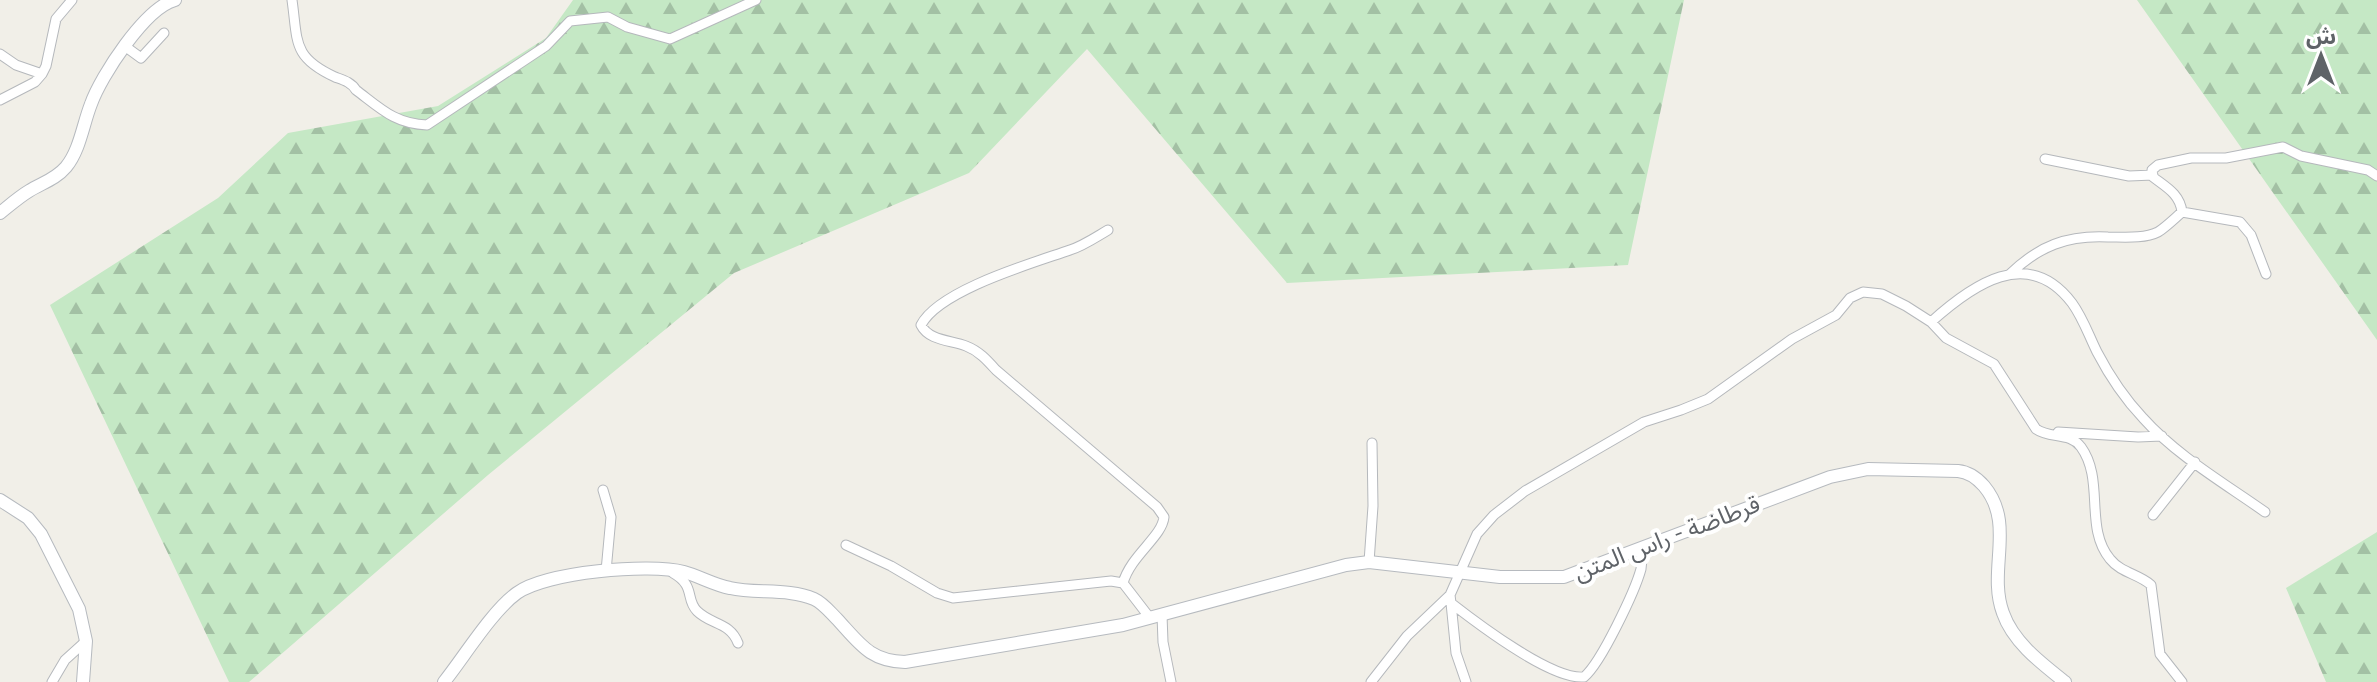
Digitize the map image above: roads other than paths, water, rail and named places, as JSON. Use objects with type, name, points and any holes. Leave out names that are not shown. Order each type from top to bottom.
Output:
[{"type":"main road","points":[[0,213],[67,166],[91,103],[112,64],[146,18],[163,4],[175,0]]},
{"type":"main road","name":"قرطاضة - راس المتن","points":[[444,682],[515,594],[533,583],[560,576],[666,570],[684,572],[737,590],[794,594],[814,599],[826,607],[877,658],[888,662],[905,662],[1123,625],[1346,565],[1369,562],[1536,578],[1564,577],[1851,471],[1868,469],[1966,472],[1980,481],[1991,494],[2000,515],[2002,528],[1998,579],[2003,613],[2021,643],[2065,682]]},
{"type":"main road","points":[[0,500],[28,518],[41,534],[79,609],[86,641],[83,682]]},
{"type":"street","points":[[0,100],[35,82],[42,74],[56,19],[72,0]]},
{"type":"street","points":[[292,0],[299,51],[305,59],[321,71],[353,85],[387,114],[408,125],[427,125],[546,46],[570,21],[608,17],[627,27],[670,39],[756,0]]},
{"type":"street","points":[[126,47],[141,58],[164,33]]},
{"type":"street","points":[[0,54],[16,65],[42,74]]},
{"type":"street","points":[[2153,175],[2152,170],[2158,165],[2191,158],[2226,158],[2283,147],[2301,156],[2368,170],[2377,176]]},
{"type":"street","points":[[2045,159],[2129,176],[2153,175],[2175,194],[2182,212]]},
{"type":"street","points":[[2010,274],[2049,244],[2095,236],[2127,237],[2157,233],[2182,212],[2240,222],[2251,235],[2266,274]]},
{"type":"street","points":[[1108,230],[1072,250],[1007,272],[958,294],[925,317],[921,325],[933,336],[968,346],[983,356],[1157,507],[1164,517],[1163,526],[1137,554],[1123,583]]},
{"type":"street","points":[[1931,322],[1966,292],[1997,276],[2010,274],[2040,278],[2060,290],[2082,319],[2097,353],[2143,418],[2195,462],[2265,512]]},
{"type":"street","points":[[1371,682],[1407,636],[1450,599],[1477,534],[1494,515],[1525,491],[1644,422],[1708,399],[1792,339],[1836,315],[1850,298],[1863,292],[1882,294],[1931,322],[1946,338],[1994,364],[2031,423],[2047,434],[2065,437],[2081,447],[2091,468],[2101,544],[2107,557],[2117,567],[2151,585],[2160,654],[2182,682]]},
{"type":"street","points":[[2047,434],[2060,431],[2162,436]]},
{"type":"street","points":[[1369,562],[1373,506],[1372,443]]},
{"type":"street","points":[[2153,515],[2195,462]]},
{"type":"street","points":[[603,490],[611,517],[606,571]]},
{"type":"street","points":[[846,545],[891,566],[937,593],[953,598],[1111,581],[1123,583],[1156,616],[1171,682]]},
{"type":"street","points":[[1450,599],[1530,658],[1578,678],[1584,677],[1596,662],[1624,607],[1641,568],[1641,549]]},
{"type":"street","points":[[666,570],[685,581],[697,610],[730,629],[738,643]]},
{"type":"street","points":[[1450,599],[1456,653],[1466,682]]},
{"type":"street","points":[[52,682],[65,660],[86,641]]}]
